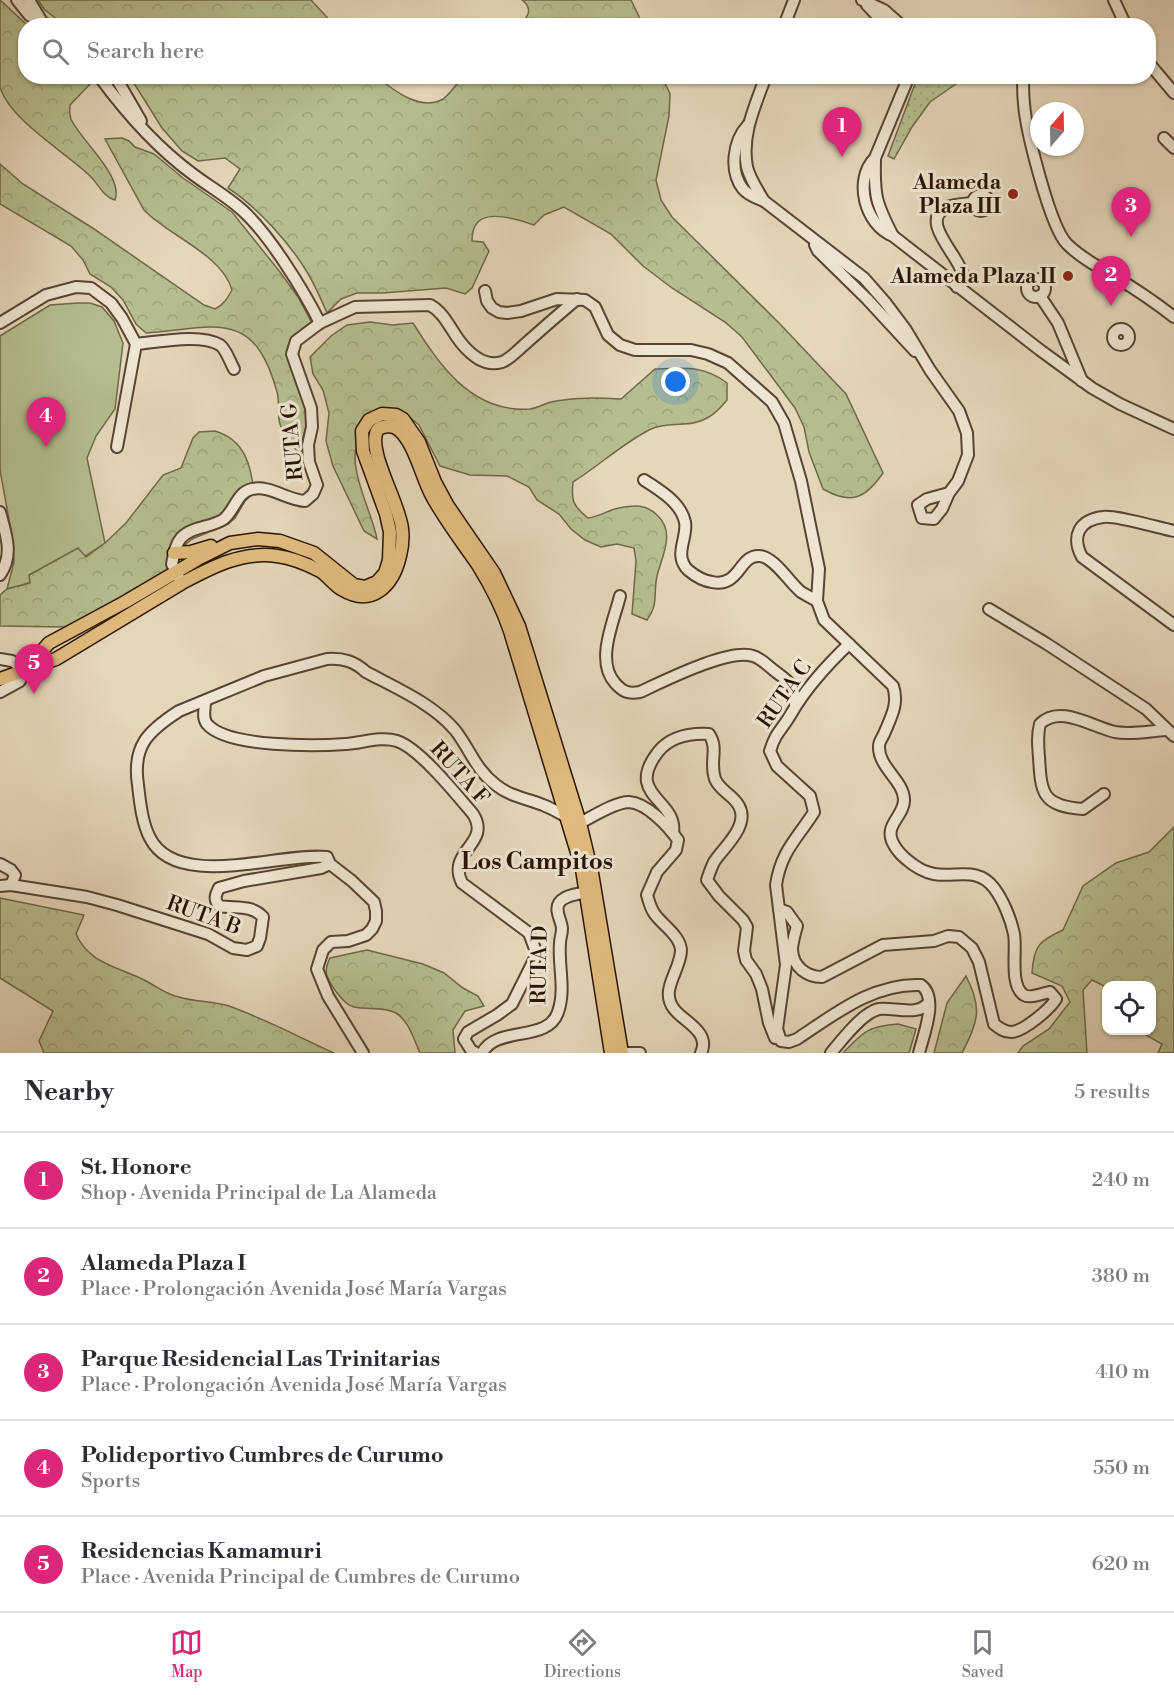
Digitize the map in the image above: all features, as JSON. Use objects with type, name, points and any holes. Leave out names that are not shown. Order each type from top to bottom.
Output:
[{"type":"main road","points":[[174,554],[258,539],[280,541],[314,553],[354,585],[365,587],[377,582],[385,573],[389,560],[390,532],[386,514],[363,451],[362,431],[369,420],[382,414],[396,415],[403,419],[419,441],[435,482],[448,506],[486,559],[510,603],[519,626],[580,823],[618,1053]]},
{"type":"main road","points":[[178,578],[225,561],[268,555],[312,567],[350,594],[364,596],[380,591],[390,581],[397,566],[402,530],[374,439],[378,429],[382,426],[397,428],[405,436],[426,485],[439,508],[478,566],[498,601],[524,675],[591,892]]},
{"type":"main road","points":[[0,679],[56,659],[230,543]]},
{"type":"street","points":[[17,0],[29,15],[35,18]]},
{"type":"street","points":[[29,0],[42,18]]},
{"type":"street","points":[[1114,0],[1122,18]]},
{"type":"street","points":[[786,18],[791,1]]},
{"type":"street","points":[[864,1],[880,18]]},
{"type":"street","points":[[864,1],[884,10],[893,18]]},
{"type":"street","points":[[1156,71],[1174,93]]},
{"type":"street","points":[[105,84],[134,120],[193,174],[243,210],[255,223],[302,291],[320,324]]},
{"type":"street","points":[[120,84],[147,132]]},
{"type":"street","points":[[763,84],[748,125],[742,170],[765,201],[864,278],[871,295],[906,330],[920,355],[959,411],[967,433],[966,463],[958,481],[949,493]]},
{"type":"street","points":[[902,84],[875,158],[872,203],[893,236],[1082,381],[1120,404],[1174,429]]},
{"type":"street","points":[[1024,84],[1026,119],[1045,194],[1054,222],[1062,237],[1069,246],[1090,261],[1174,317]]},
{"type":"street","points":[[1164,138],[1174,148]]},
{"type":"street","points":[[957,287],[962,282],[962,271],[938,230],[936,220],[946,207],[973,203]]},
{"type":"street","points":[[0,323],[46,295],[76,287],[91,288],[111,303],[136,344],[117,447]]},
{"type":"street","points":[[485,291],[487,301],[492,308],[507,313],[521,311],[557,299],[585,300],[595,306],[609,334],[620,345],[635,350],[691,350],[708,354],[728,363],[772,402],[784,423],[801,481],[819,569],[817,601],[824,620],[893,686],[896,696],[895,710],[879,745],[880,756],[904,796],[904,806],[894,819],[890,833],[893,844],[906,859],[922,870],[935,874],[970,873],[982,878],[993,887],[1008,915],[1014,934],[1016,985],[1022,994],[1028,997],[1050,992],[1056,999],[1023,1029],[1011,1032],[1002,1030],[994,1024],[979,962],[972,948],[959,937],[948,936],[934,941],[883,945],[822,977],[813,977],[800,969],[795,961],[792,949],[797,926],[787,912],[779,909],[786,964],[777,1029],[781,1041]]},
{"type":"street","points":[[1040,296],[1058,323],[1082,381]]},
{"type":"street","name":"RUTA G","points":[[174,554],[181,538],[187,533],[223,519],[231,512],[240,495],[249,489],[261,488],[295,501],[305,501],[313,494],[316,485],[309,462],[308,445],[312,427],[311,408],[292,354],[296,341],[320,324],[355,307],[430,305],[442,315],[470,352],[485,362],[493,363],[508,358],[577,299]]},
{"type":"street","points":[[136,344],[197,339],[211,341],[222,346],[234,369]]},
{"type":"street","points":[[644,480],[660,490],[683,515],[686,525],[681,551],[683,562],[688,570],[706,581],[724,583],[732,579],[749,559],[758,556],[767,558],[801,591],[817,601]]},
{"type":"street","points":[[0,512],[9,549],[7,561],[0,575]]},
{"type":"street","points":[[1174,531],[1105,516],[1084,523],[1076,540],[1082,557],[1174,625]]},
{"type":"street","points":[[174,554],[172,564],[178,578]]},
{"type":"street","points":[[620,596],[607,647],[606,661],[612,680],[622,692],[631,694],[639,692],[724,657],[747,654],[756,656],[788,681],[795,689],[795,705]]},
{"type":"street","points":[[990,609],[1146,709],[1170,733]]},
{"type":"street","name":"RUTA C","points":[[779,909],[776,885],[783,857],[814,812],[810,796],[777,766],[770,751],[774,735],[825,668],[849,644]]},
{"type":"street","points":[[0,659],[12,661],[25,670],[20,681],[0,692]]},
{"type":"street","name":"RUTA F","points":[[330,864],[327,857],[259,863],[188,865],[175,862],[157,849],[146,829],[137,781],[138,753],[142,743],[157,726],[179,711],[264,676],[327,659],[347,660],[442,716],[456,732],[473,762],[495,785],[517,798],[542,804],[580,823]]},
{"type":"street","name":"RUTA F","points":[[205,702],[204,717],[207,723],[225,734],[246,740],[281,746],[396,741],[413,750],[473,814],[478,822],[478,836],[462,855],[459,878],[462,883],[529,933],[535,949],[535,957],[512,1004],[468,1032],[464,1039],[471,1050],[476,1053]]},
{"type":"street","points":[[1104,794],[1083,809],[1064,806],[1045,796],[1041,788],[1039,771],[1040,724],[1048,717],[1054,716],[1073,718],[1115,732],[1170,733]]},
{"type":"street","points":[[673,833],[674,825],[665,808],[653,796],[648,785],[647,773],[651,761],[662,747],[678,737],[709,734],[713,740],[711,765],[716,781],[740,807],[742,816],[740,825],[714,863],[707,880],[718,897],[743,920],[747,927],[744,951],[746,960],[762,988],[771,1030],[775,1038],[789,1042],[797,1040],[860,998],[887,990],[921,985],[925,987],[929,1002],[928,1020],[919,1053]]},
{"type":"street","points":[[580,823],[621,803],[629,802],[638,804],[654,814],[678,840],[676,850],[657,872],[647,895],[653,912],[679,942],[680,957],[669,989],[669,999],[674,1009],[699,1032],[703,1049],[701,1053]]},
{"type":"street","points":[[0,864],[15,875],[6,886]]},
{"type":"street","points":[[330,864],[374,902],[376,911],[376,921],[372,929],[348,941],[331,942],[323,950],[317,969],[328,996],[363,1053]]},
{"type":"street","name":"RUTA B","points":[[6,886],[87,897],[207,934],[233,948],[247,950],[257,946],[261,938],[263,916],[250,908],[219,906],[215,895],[219,888],[244,881],[321,868],[330,864]]},
{"type":"street","name":"RUTA D","points":[[482,1053],[486,1045],[495,1040],[545,1027],[555,1020],[559,1008],[562,979],[560,944],[562,928],[557,908],[564,898],[591,892]]},
{"type":"street","points":[[831,1053],[870,1013],[878,1009],[921,1009],[929,1002]]},
{"type":"street","points":[[618,1053],[640,1053]]},
{"type":"green space","points":[[0,0],[19,18],[18,84],[90,84],[70,105],[70,115],[76,128],[100,158],[113,180],[116,190],[115,200],[107,196],[89,175],[26,123],[5,99],[0,87]]},
{"type":"green space","points":[[38,0],[311,0],[328,18],[55,18],[44,9]]},
{"type":"green space","points":[[522,0],[631,0],[640,18],[525,18],[529,11]]},
{"type":"green space","points":[[134,84],[386,84],[408,98],[426,103],[443,99],[457,84],[665,84],[670,94],[669,116],[656,180],[661,200],[672,217],[780,324],[846,394],[883,473],[870,489],[857,497],[842,497],[823,489],[809,452],[804,427],[795,408],[742,337],[725,322],[672,288],[643,266],[611,234],[564,207],[544,215],[534,225],[494,216],[480,221],[474,228],[472,241],[483,242],[489,251],[472,288],[465,294],[446,288],[357,293],[341,299],[327,313],[310,277],[291,249],[261,215],[228,188],[240,169],[225,158],[198,161],[182,151],[162,128]]},
{"type":"green space","points":[[915,84],[956,84],[930,102],[912,127],[894,159],[888,156]]},
{"type":"green space","points":[[122,138],[135,147],[154,154],[183,178],[232,212],[298,297],[313,325],[288,346],[287,353],[306,405],[307,424],[302,441],[304,459],[290,443],[282,429],[279,420],[278,396],[268,365],[256,346],[243,335],[228,329],[211,327],[146,333],[136,324],[123,300],[111,287],[90,274],[83,260],[71,246],[0,204],[0,164],[23,184],[94,229],[204,305],[215,309],[225,301],[232,290],[226,277],[206,255],[144,210],[105,139]]},
{"type":"green space","points":[[90,303],[102,307],[114,321],[123,343],[115,409],[96,436],[87,458],[105,543],[58,571],[7,589],[14,562],[12,536],[0,470],[0,336],[50,305]]},
{"type":"green space","points":[[370,322],[393,325],[413,323],[435,355],[460,384],[491,403],[509,408],[530,409],[572,399],[621,399],[655,369],[701,370],[727,383],[727,400],[708,417],[697,422],[663,425],[651,429],[573,482],[574,503],[588,518],[615,509],[635,506],[649,509],[663,522],[667,536],[666,544],[657,576],[654,604],[647,620],[632,614],[636,561],[634,548],[617,544],[601,547],[585,540],[571,529],[559,514],[537,500],[529,487],[507,476],[470,475],[440,466],[419,425],[408,416],[378,417],[358,443],[355,464],[377,539],[364,531],[333,466],[326,441],[329,413],[323,390],[313,374],[310,357],[331,336],[347,325]]},
{"type":"green space","points":[[215,431],[225,435],[240,447],[251,473],[254,493],[245,501],[235,518],[228,524],[192,539],[186,544],[176,564],[153,584],[65,627],[0,626],[0,595],[7,589],[30,583],[29,575],[78,548],[86,557],[105,543],[126,523],[163,475],[181,468],[193,438],[199,432]]},
{"type":"green space","points":[[1174,827],[1174,1053],[1158,1053],[1162,1044],[1146,1035],[1156,1035],[1156,981],[1102,981],[1102,985],[1092,980],[1083,990],[1087,1053],[1018,1053],[1023,1046],[1049,1029],[1070,1002],[1062,986],[1032,973],[1034,956],[1039,945],[1048,937],[1063,930],[1083,886],[1116,863],[1149,852]]},
{"type":"green space","points":[[0,898],[84,915],[76,934],[81,944],[95,958],[174,996],[229,1006],[334,1053],[44,1053],[39,1041],[53,1011],[0,978]]},
{"type":"green space","points":[[367,950],[423,964],[444,973],[478,996],[484,1006],[465,1011],[453,1030],[455,1053],[420,1053],[401,1016],[386,1010],[350,1006],[338,995],[326,974],[330,958]]},
{"type":"green space","points":[[966,976],[975,997],[976,1006],[972,1032],[962,1053],[934,1053],[947,1003]]},
{"type":"green space","points":[[898,1024],[916,1029],[909,1053],[843,1053],[867,1031],[880,1026]]},
{"type":"place","name":"St. Honore","points":[[842,157]]},
{"type":"place","name":"Alameda Plaza III","points":[[1013,194]]},
{"type":"place","name":"Parque Residencial Las Trinitarias","points":[[1131,237]]},
{"type":"place","name":"Alameda Plaza II","points":[[1068,276]]},
{"type":"place","name":"Alameda Plaza I","points":[[1111,306]]},
{"type":"place","name":"Polideportivo Cumbres de Curumo","points":[[46,447]]},
{"type":"place","name":"Residencias Kamamuri","points":[[34,694]]},
{"type":"district","name":"Los Campitos","points":[[537,861]]}]
